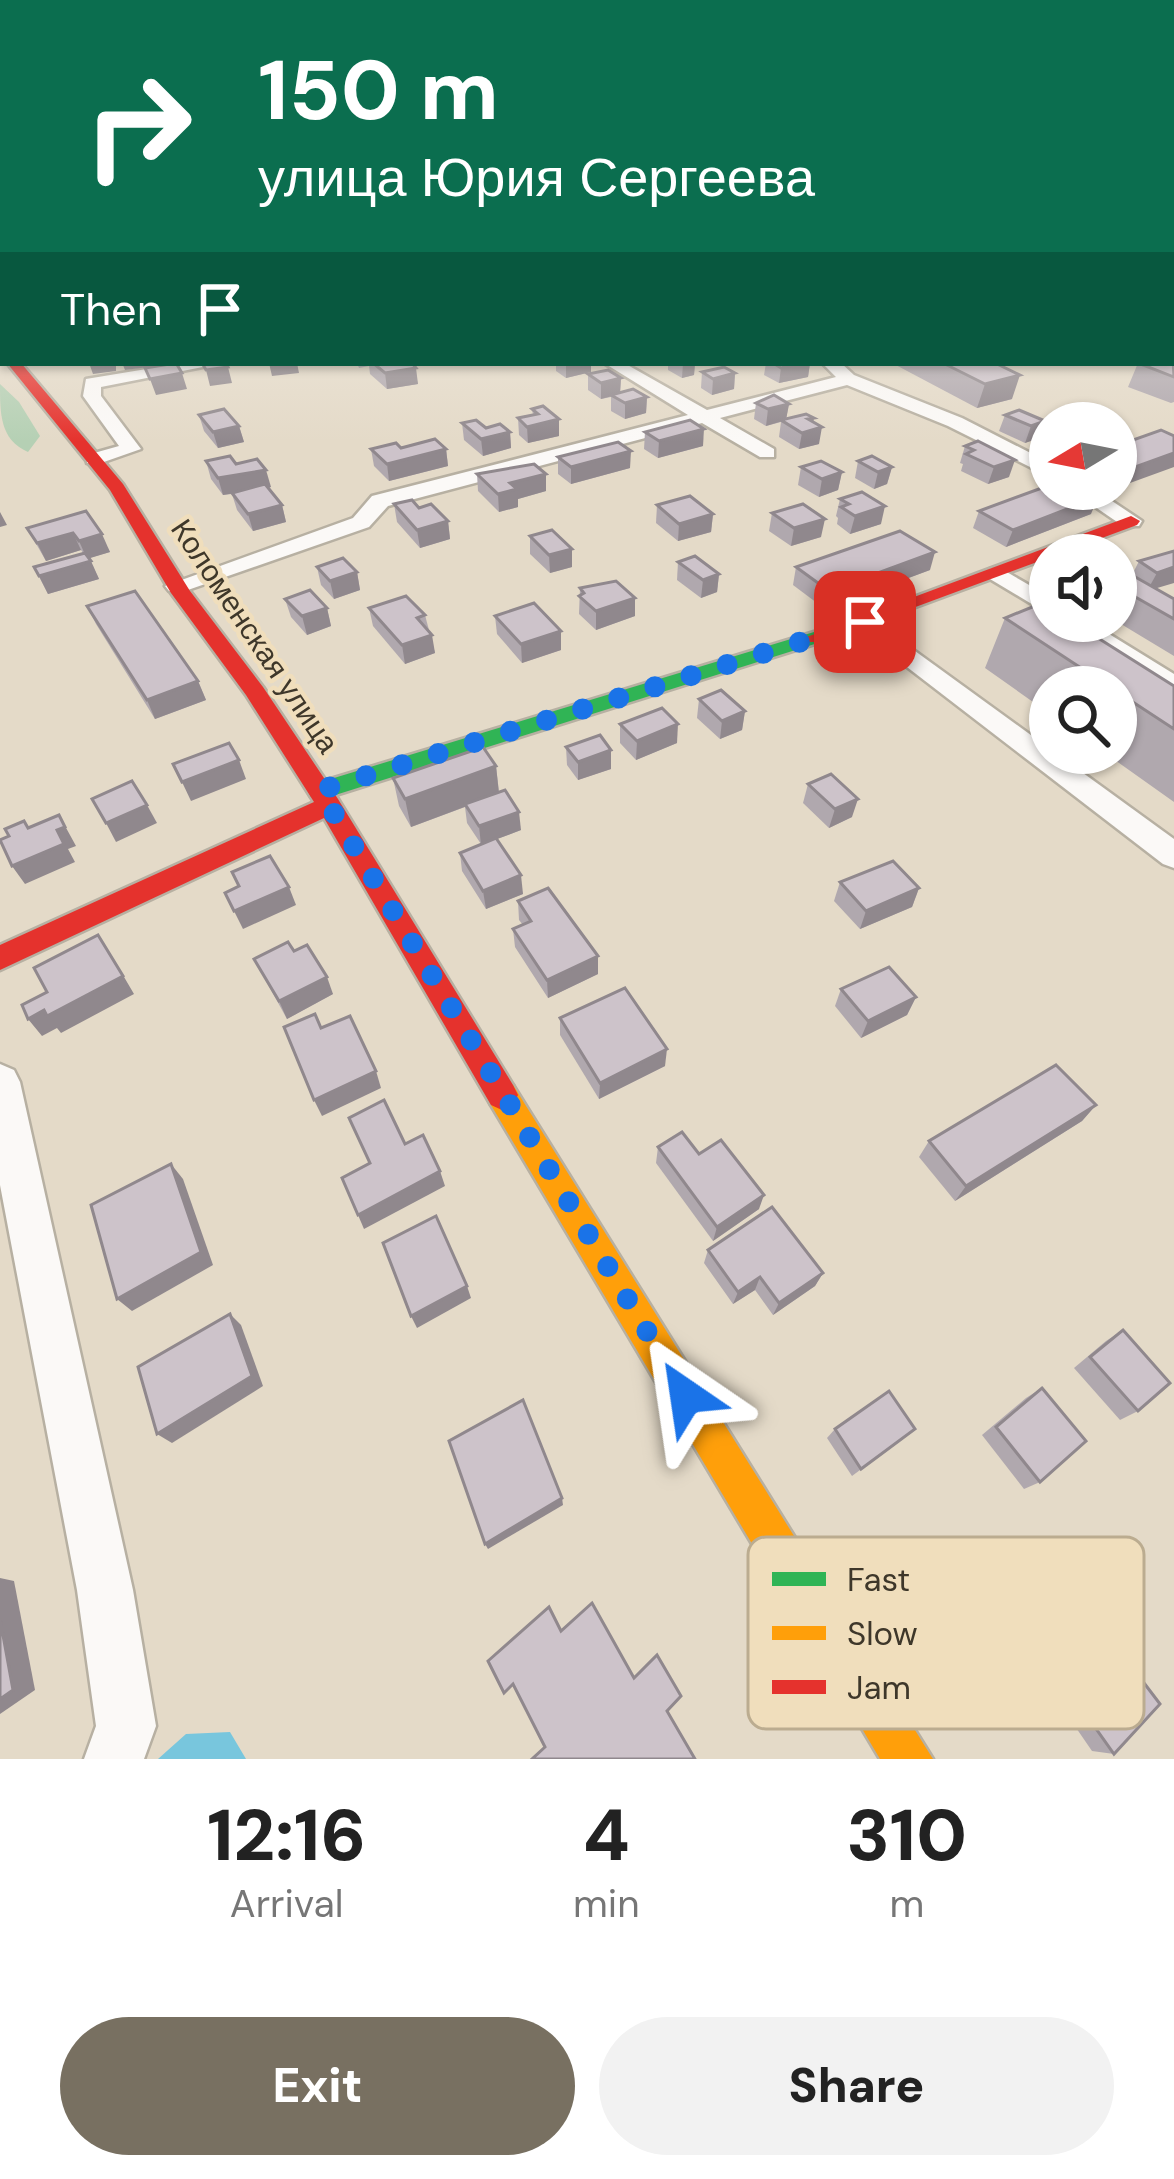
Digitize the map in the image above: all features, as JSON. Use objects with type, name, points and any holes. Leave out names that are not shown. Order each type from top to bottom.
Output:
[{"type":"street","name":"Коломенская улица","points":[[16,366],[128,504],[177,586],[325,798],[772,1537]]},
{"type":"street","points":[[94,459],[131,449],[92,396],[92,383],[197,366]]},
{"type":"street","points":[[617,366],[767,454]]},
{"type":"street","points":[[834,366],[848,379],[955,422],[1029,460]]},
{"type":"street","points":[[177,586],[361,522],[380,501],[848,379]]},
{"type":"street","points":[[1113,510],[1131,521]]},
{"type":"street","points":[[0,958],[325,798],[865,622],[1131,521]]},
{"type":"street","points":[[998,574],[1029,594]]},
{"type":"street","points":[[865,622],[1174,856]]},
{"type":"street","points":[[1104,642],[1174,686]]},
{"type":"street","points":[[0,1082],[105,1590],[126,1726],[114,1759]]},
{"type":"street","name":"Коломенская улица","points":[[890,1729],[908,1759]]},
{"type":"green space","points":[[0,384],[19,402],[40,436],[28,452],[7,433]]},
{"type":"water","points":[[230,1732],[246,1759],[158,1759],[186,1734]]},
{"type":"building","points":[[178,366],[182,373],[150,379],[145,368]]},
{"type":"building","points":[[377,366],[416,368],[385,373]]},
{"type":"building","points":[[949,366],[1001,366],[1020,375],[985,384]]},
{"type":"building","points":[[1146,366],[1173,366],[1174,377]]},
{"type":"building","points":[[724,367],[735,373],[713,379],[702,372]]},
{"type":"building","points":[[608,370],[621,378],[601,383],[588,374]]},
{"type":"building","points":[[633,389],[647,397],[625,403],[611,395]]},
{"type":"building","points":[[774,395],[789,404],[768,409],[756,403]]},
{"type":"building","points":[[543,406],[559,419],[527,427],[518,418],[538,414],[532,409]]},
{"type":"building","points":[[224,409],[239,426],[213,432],[199,415]]},
{"type":"building","points":[[1019,410],[1029,414],[1029,425],[1005,415]]},
{"type":"building","points":[[806,414],[822,427],[802,433],[781,420]]},
{"type":"building","points":[[476,420],[486,428],[500,424],[510,432],[481,439],[462,423]]},
{"type":"building","points":[[690,420],[704,429],[659,441],[645,432]]},
{"type":"building","points":[[1161,430],[1174,436],[1174,453],[1137,466],[1137,439]]},
{"type":"building","points":[[435,439],[446,449],[387,464],[371,449],[396,443],[401,448]]},
{"type":"building","points":[[978,441],[1015,460],[994,467],[966,454],[974,450],[965,446]]},
{"type":"building","points":[[618,442],[631,451],[571,467],[558,457]]},
{"type":"building","points":[[230,456],[236,464],[257,459],[266,470],[218,478],[206,461]]},
{"type":"building","points":[[872,456],[892,467],[878,472],[858,461]]},
{"type":"building","points":[[821,461],[842,472],[822,479],[801,467]]},
{"type":"building","points":[[534,464],[546,474],[510,483],[517,489],[498,494],[477,474]]},
{"type":"building","points":[[265,484],[282,505],[248,514],[232,493]]},
{"type":"building","points":[[862,492],[885,506],[855,516],[841,507],[849,504],[840,499]]},
{"type":"building","points":[[1029,493],[1029,510],[1065,510],[1013,530],[979,511]]},
{"type":"building","points":[[690,496],[713,514],[679,524],[657,505]]},
{"type":"building","points":[[412,500],[419,508],[431,504],[448,521],[417,530],[394,504]]},
{"type":"building","points":[[803,504],[825,519],[794,528],[772,513]]},
{"type":"building","points":[[86,511],[102,534],[79,541],[73,533],[37,543],[27,528]]},
{"type":"building","points":[[552,530],[572,549],[549,555],[530,536]]},
{"type":"building","points":[[900,531],[935,552],[829,591],[796,567]]},
{"type":"building","points":[[1174,551],[1174,567],[1157,573],[1139,561]]},
{"type":"building","points":[[85,553],[91,561],[39,576],[34,567]]},
{"type":"building","points":[[695,556],[719,574],[703,580],[678,562]]},
{"type":"building","points":[[343,558],[357,572],[330,581],[317,567]]},
{"type":"building","points":[[1137,578],[1174,599],[1174,619],[1137,598]]},
{"type":"building","points":[[616,581],[635,598],[596,611],[579,596],[584,593],[580,588]]},
{"type":"building","points":[[310,590],[327,608],[302,616],[285,599]]},
{"type":"building","points":[[135,591],[198,681],[147,700],[87,606]]},
{"type":"building","points":[[406,596],[425,615],[417,618],[432,635],[402,645],[369,608]]},
{"type":"building","points":[[534,603],[561,631],[521,644],[495,616]]},
{"type":"building","points":[[1029,608],[1029,634],[1005,618]]},
{"type":"building","points":[[1042,642],[1104,642],[1174,686],[1174,729],[1137,705],[1137,666],[1078,666]]},
{"type":"building","points":[[721,690],[745,711],[722,721],[699,699]]},
{"type":"building","points":[[662,708],[678,724],[637,741],[620,724]]},
{"type":"building","points":[[600,735],[611,750],[578,762],[566,747]]},
{"type":"building","points":[[229,743],[239,760],[182,782],[173,764]]},
{"type":"building","points":[[483,747],[496,766],[405,799],[393,778]]},
{"type":"building","points":[[831,774],[858,799],[835,809],[808,784]]},
{"type":"building","points":[[132,781],[147,805],[106,823],[92,799]]},
{"type":"building","points":[[505,790],[519,812],[479,826],[465,804]]},
{"type":"building","points":[[59,815],[65,827],[57,830],[64,844],[12,866],[0,840],[9,836],[5,829],[24,821],[28,828]]},
{"type":"building","points":[[496,838],[521,875],[483,891],[460,853]]},
{"type":"building","points":[[270,856],[289,887],[234,911],[225,893],[239,886],[232,872]]},
{"type":"building","points":[[893,861],[919,888],[866,911],[840,882]]},
{"type":"building","points":[[548,888],[598,956],[547,980],[513,929],[531,921],[518,901]]},
{"type":"building","points":[[98,935],[123,976],[47,1016],[44,1010],[28,1019],[22,1005],[47,992],[34,968]]},
{"type":"building","points":[[288,942],[294,951],[307,945],[327,977],[279,1001],[254,959]]},
{"type":"building","points":[[889,967],[916,997],[868,1021],[841,989]]},
{"type":"building","points":[[625,988],[667,1049],[600,1083],[560,1018]]},
{"type":"building","points":[[315,1014],[321,1028],[350,1016],[376,1071],[314,1100],[284,1027]]},
{"type":"building","points":[[1056,1065],[1096,1105],[966,1186],[929,1141]]},
{"type":"building","points":[[384,1100],[405,1144],[423,1135],[440,1171],[358,1215],[342,1178],[370,1163],[349,1118]]},
{"type":"building","points":[[682,1132],[699,1154],[721,1140],[764,1195],[717,1227],[658,1147]]},
{"type":"building","points":[[171,1164],[201,1252],[117,1299],[91,1205]]},
{"type":"building","points":[[772,1207],[823,1273],[779,1303],[760,1277],[738,1292],[708,1250]]},
{"type":"building","points":[[436,1216],[467,1286],[411,1316],[383,1243]]},
{"type":"building","points":[[230,1314],[252,1376],[157,1434],[138,1367]]},
{"type":"building","points":[[1123,1330],[1170,1383],[1138,1411],[1090,1357]]},
{"type":"building","points":[[1042,1388],[1086,1441],[1040,1482],[996,1427]]},
{"type":"building","points":[[889,1391],[915,1429],[861,1469],[835,1429]]},
{"type":"building","points":[[523,1400],[562,1498],[485,1544],[449,1441]]},
{"type":"building","points":[[592,1603],[634,1678],[657,1655],[681,1696],[667,1711],[695,1759],[532,1759],[545,1747],[513,1684],[504,1693],[488,1661],[549,1607],[561,1631]]},
{"type":"building","points":[[0,1619],[13,1690],[0,1699]]},
{"type":"building","points":[[1144,1683],[1160,1704],[1144,1721]]},
{"type":"building","points":[[1096,1729],[1137,1729],[1114,1754]]},
{"type":"traffic: fast","points":[[320,791],[814,638]]},
{"type":"traffic: slow","points":[[502,1095],[772,1537]]},
{"type":"traffic: slow","points":[[890,1729],[908,1759]]},
{"type":"traffic: jam","points":[[16,366],[117,488],[181,593],[255,692],[329,805],[502,1095]]},
{"type":"traffic: jam","points":[[814,638],[1131,521]]},
{"type":"traffic: jam","points":[[0,958],[329,805]]},
{"type":"route","points":[[686,1396],[320,790],[865,622]]}]
